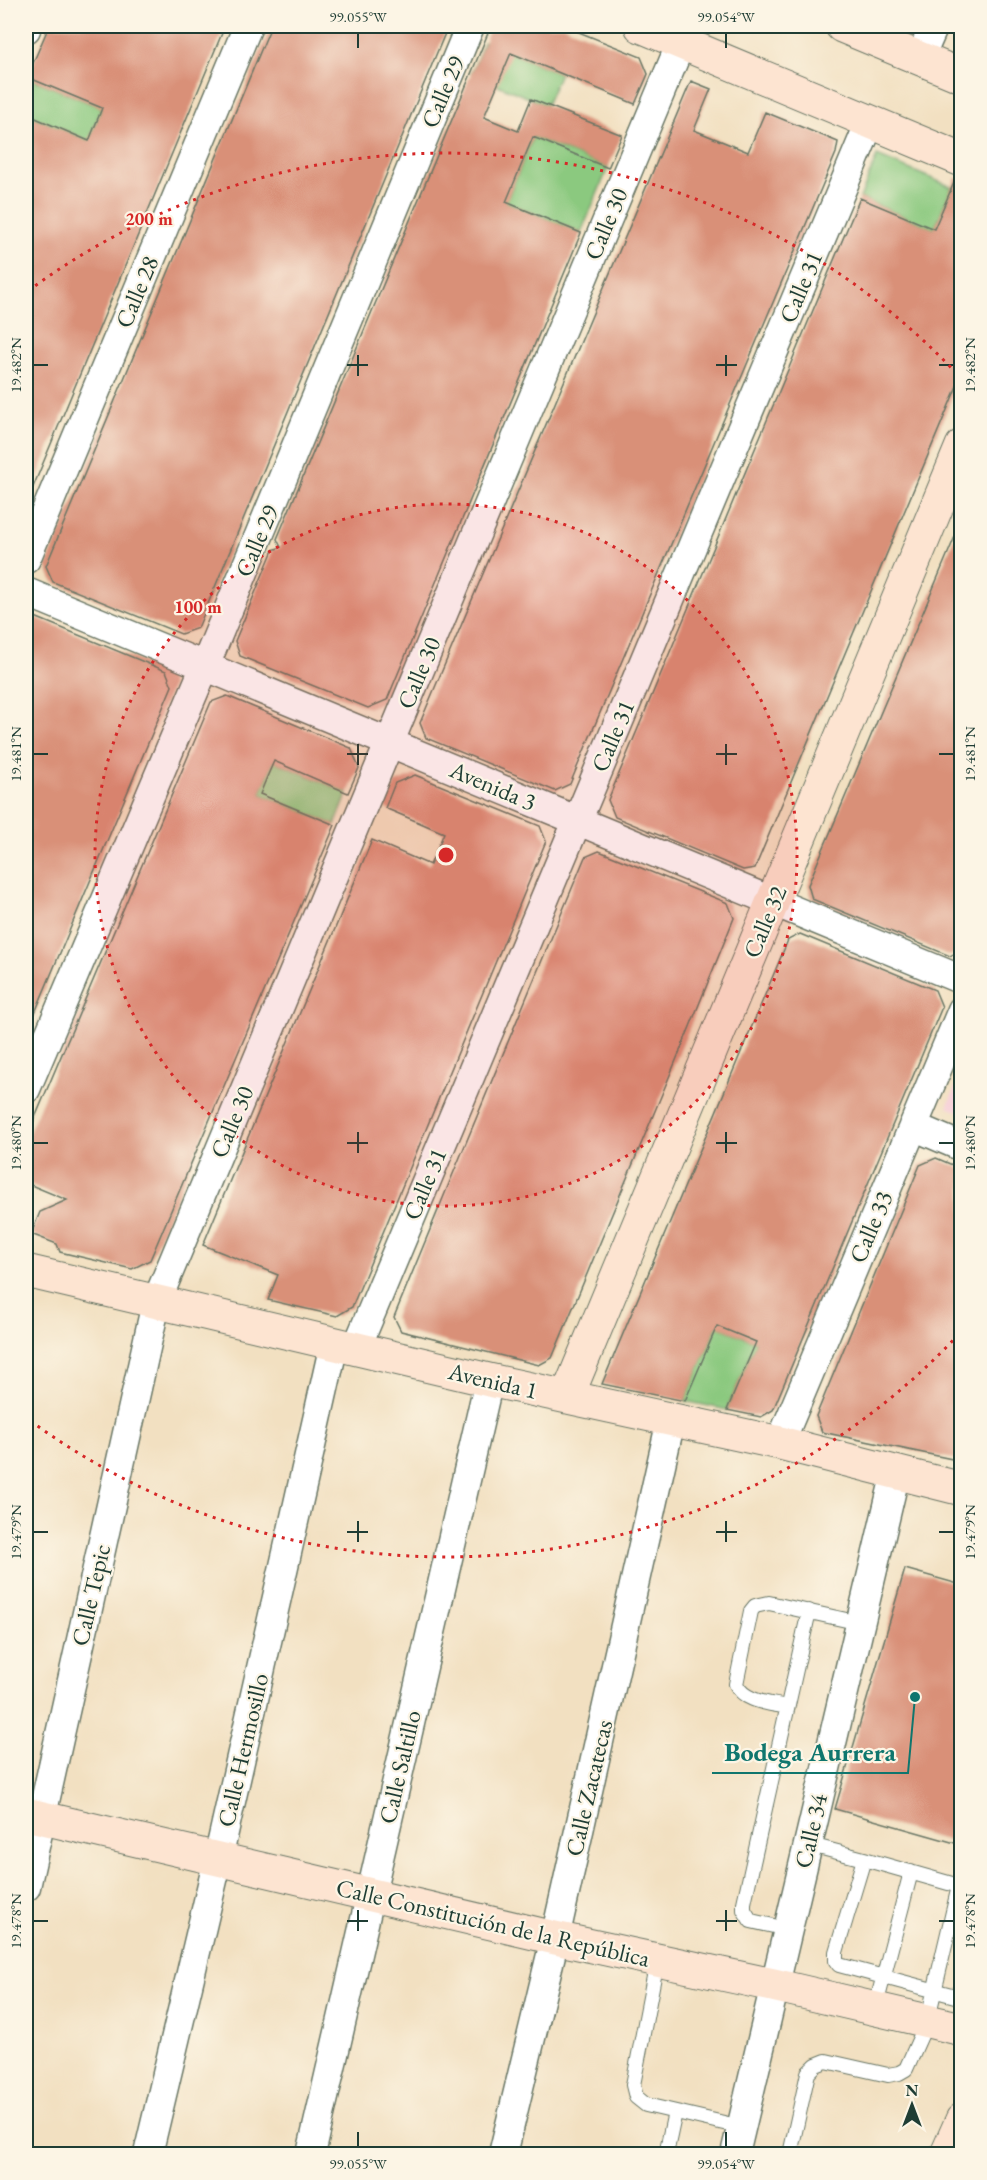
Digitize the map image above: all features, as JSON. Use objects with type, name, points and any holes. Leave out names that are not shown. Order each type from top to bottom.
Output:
[{"type":"street","name":"Calle 28","points":[[26,559],[248,26]]},
{"type":"street","name":"Calle 29","points":[[26,1089],[471,26]]},
{"type":"street","points":[[641,26],[962,160]]},
{"type":"street","points":[[842,26],[962,76]]},
{"type":"street","points":[[920,58],[934,26]]},
{"type":"street","name":"Calle 30","points":[[156,1304],[681,42]]},
{"type":"street","name":"Calle 31","points":[[345,1347],[577,820],[870,122]]},
{"type":"street","name":"Calle 32","points":[[567,1397],[962,446]]},
{"type":"street","name":"Avenida 3","points":[[26,592],[962,980]]},
{"type":"street","name":"Calle 33","points":[[780,1443],[962,1010]]},
{"type":"street","points":[[913,1126],[962,1147]]},
{"type":"street","name":"Avenida 1","points":[[26,1271],[156,1304],[489,1380],[780,1443],[962,1489]]},
{"type":"street","name":"Calle Tepic","points":[[26,1887],[34,1816],[156,1304]]},
{"type":"street","name":"Calle Hermosillo","points":[[148,2154],[218,1859],[345,1347]]},
{"type":"street","name":"Calle Saltillo","points":[[311,2154],[489,1380]]},
{"type":"street","name":"Calle Zacatecas","points":[[503,2154],[555,1938],[671,1420]]},
{"type":"street","name":"Calle 34","points":[[735,2154],[773,1985],[896,1472]]},
{"type":"street","name":"Calle Constitución de la República","points":[[34,1816],[371,1896],[962,2029]]},
{"type":"street","points":[[947,2154],[962,2120]]},
{"type":"lane","points":[[786,1707],[749,1698],[738,1690],[736,1677],[748,1617],[756,1606],[762,1603],[860,1623]]},
{"type":"lane","points":[[787,1929],[751,1921],[744,1910],[786,1707],[809,1611]]},
{"type":"lane","points":[[790,2154],[808,2073],[816,2065],[826,2061],[888,2075],[906,2069],[927,2022],[960,1886],[807,1844]]},
{"type":"lane","points":[[864,1860],[835,1957],[836,1961],[844,1967],[955,1996],[962,1994]]},
{"type":"lane","points":[[875,2009],[911,1872]]},
{"type":"lane","points":[[657,1961],[633,2091],[640,2102],[741,2127]]},
{"type":"lane","points":[[666,2154],[675,2112]]},
{"type":"shaded area","points":[[961,1072],[962,1113],[947,1107]]},
{"type":"green space","points":[[484,42],[560,73],[546,105],[471,74]]},
{"type":"green space","points":[[27,77],[102,108],[89,141],[26,114]]},
{"type":"green space","points":[[533,137],[608,168],[581,233],[506,202]]},
{"type":"green space","points":[[877,156],[952,187],[934,229],[860,198]]},
{"type":"green space","points":[[274,761],[348,793],[335,825],[260,794]]},
{"type":"green space","points":[[717,1326],[756,1342],[727,1410],[685,1401]]},
{"type":"building","points":[[49,26],[225,26],[26,504],[26,114],[89,141],[102,108],[27,77]]},
{"type":"building","points":[[271,26],[448,26],[198,628],[181,634],[53,582],[46,566]]},
{"type":"building","points":[[491,26],[564,26],[641,57],[648,74],[635,104],[511,53],[484,117],[518,131],[531,99],[622,135],[608,168],[533,137],[506,202],[581,233],[387,700],[368,708],[240,656],[235,641],[273,550],[281,547],[277,539]]},
{"type":"building","points":[[691,81],[711,89],[694,130],[748,152],[765,112],[838,142],[836,153],[570,784],[555,791],[426,738],[420,723]]},
{"type":"building","points":[[956,178],[962,178],[962,374],[755,868],[743,870],[615,817],[608,800],[860,198],[934,229]]},
{"type":"building","points":[[962,520],[962,950],[950,956],[812,899],[808,885]]},
{"type":"building","points":[[35,617],[166,671],[172,686],[26,1034],[26,622]]},
{"type":"building","points":[[227,696],[351,748],[359,768],[348,793],[274,761],[260,794],[335,825],[150,1260],[132,1269],[60,1252],[57,1244],[31,1234],[40,1212],[67,1200],[26,1183],[26,1139],[211,702]]},
{"type":"building","points":[[415,775],[540,826],[546,841],[352,1307],[337,1316],[268,1300],[278,1275],[203,1245],[372,840],[430,865],[444,833],[385,808],[395,783]]},
{"type":"building","points":[[599,851],[728,903],[734,918],[687,1034],[552,1358],[539,1365],[401,1331],[394,1317],[448,1186],[585,857]]},
{"type":"building","points":[[800,934],[935,990],[942,1007],[773,1410],[761,1417],[727,1410],[756,1342],[717,1326],[685,1401],[602,1384],[788,940]]},
{"type":"building","points":[[936,1158],[962,1169],[962,1461],[822,1432],[816,1416],[920,1165]]},
{"type":"building","points":[[905,1569],[962,1585],[962,1845],[835,1809]]},
{"type":"place","name":"Bodega Aurrera","points":[[915,1697]]}]
